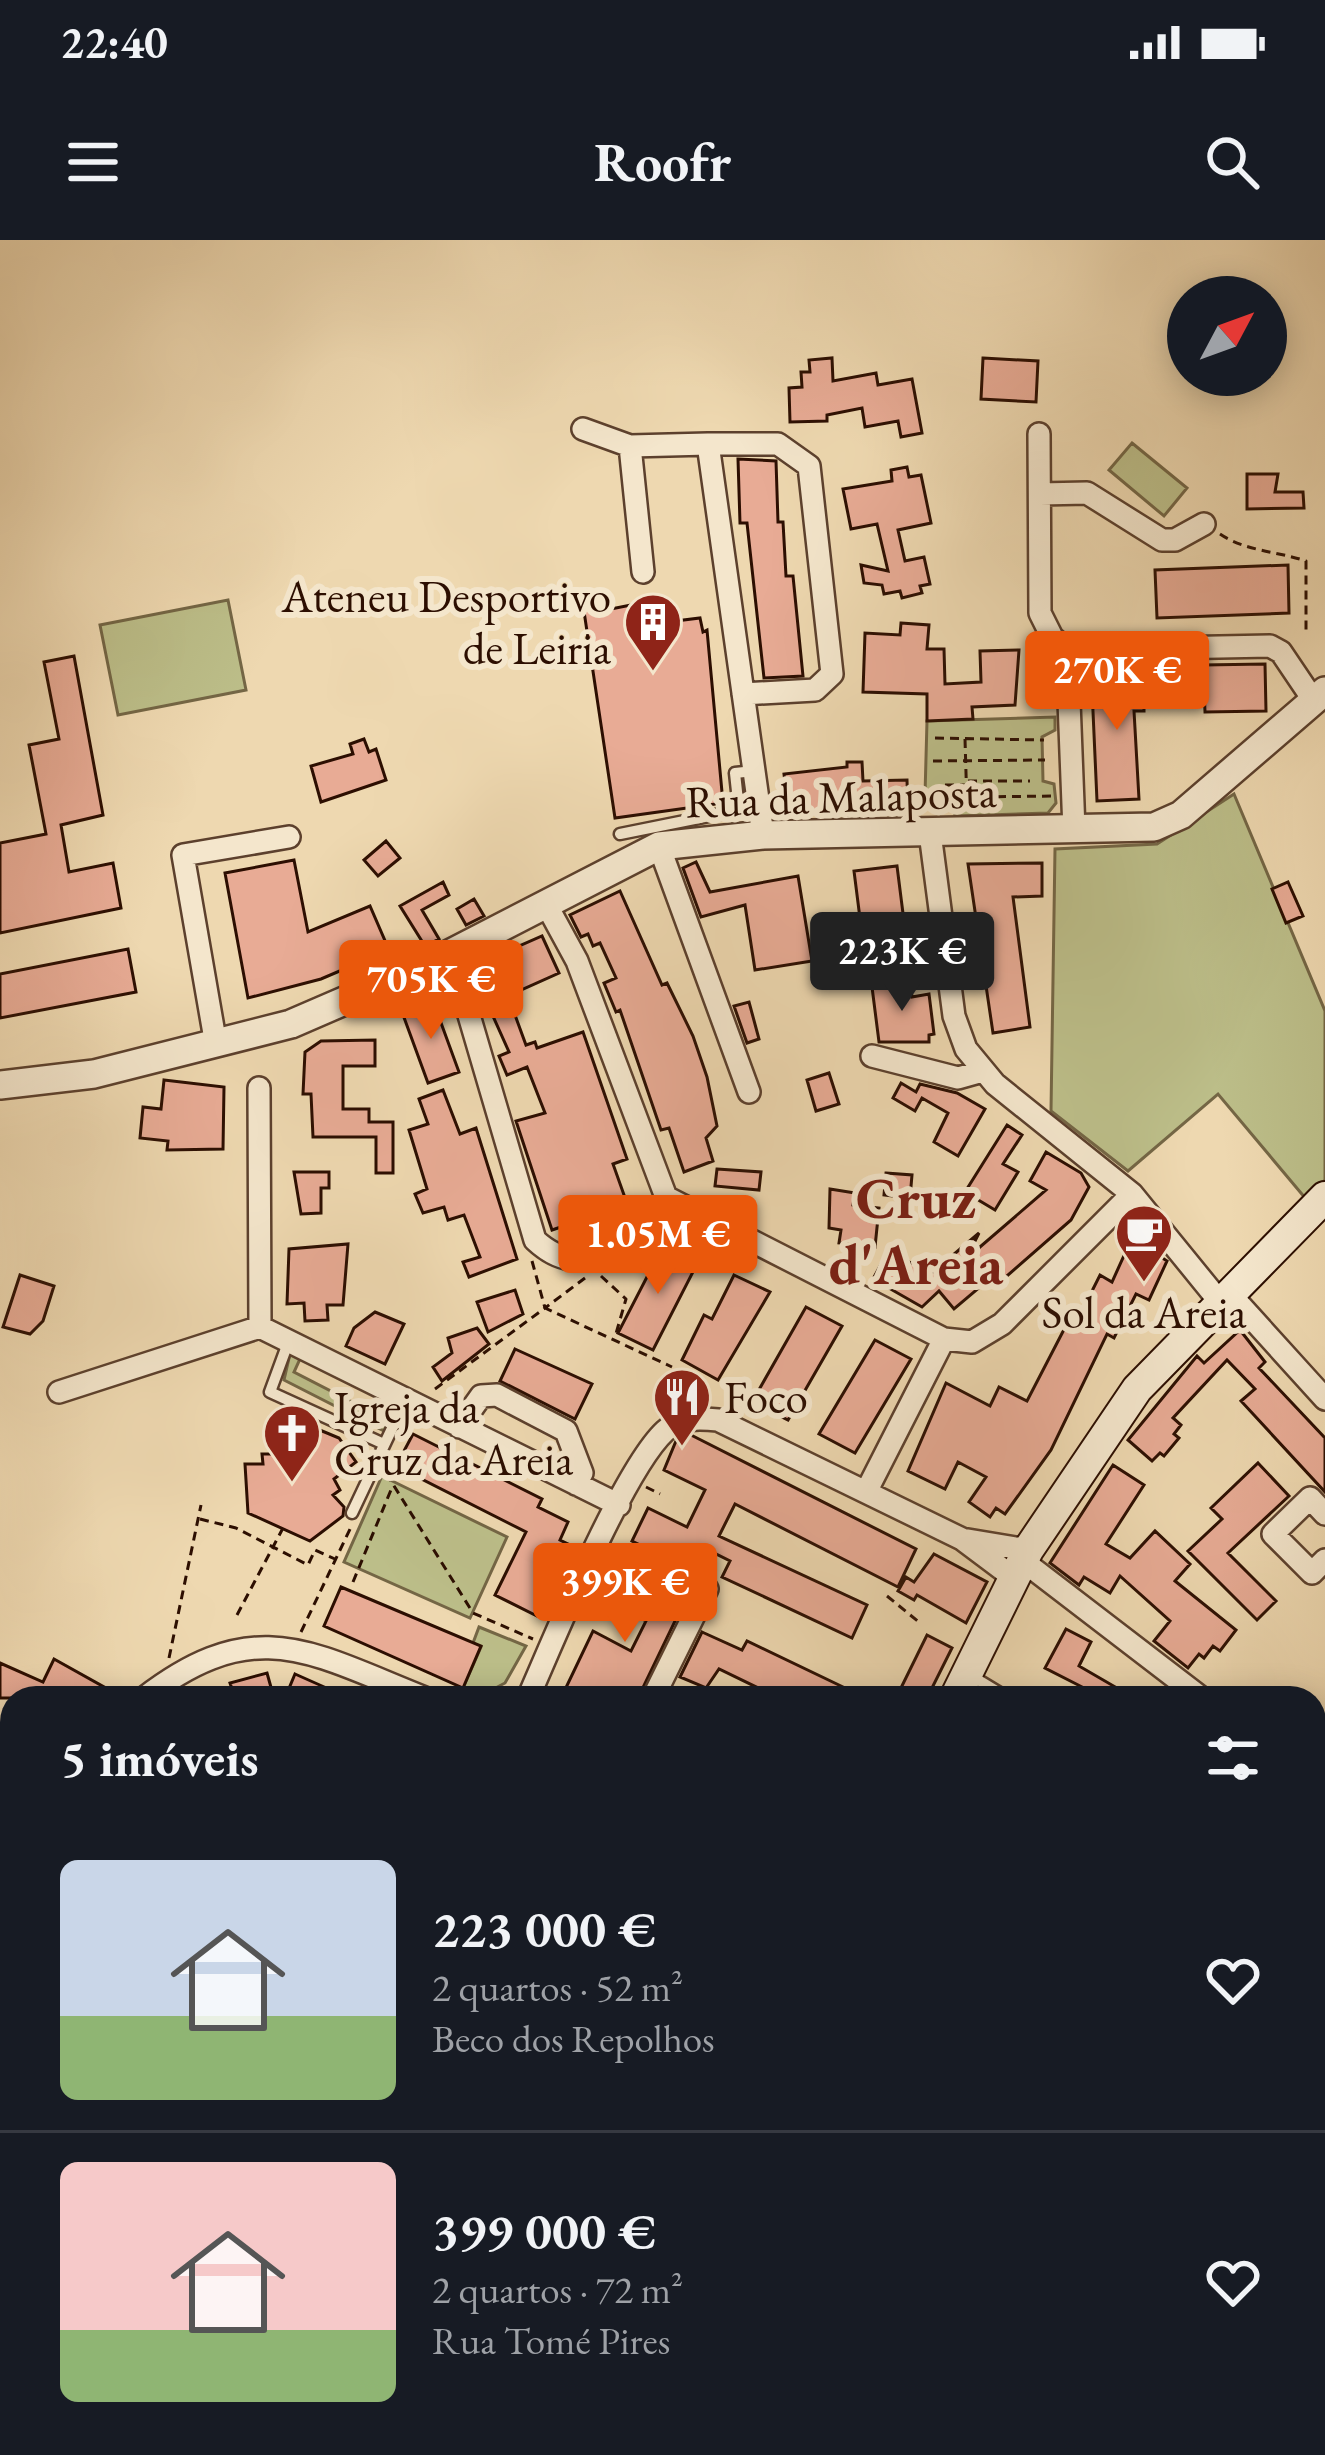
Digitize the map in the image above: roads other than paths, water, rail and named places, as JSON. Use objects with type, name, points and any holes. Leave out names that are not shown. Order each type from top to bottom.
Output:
[{"type":"main road","points":[[961,1686],[1022,1563],[1137,1389],[1325,1197]]},
{"type":"street","points":[[584,429],[630,446],[778,444],[809,466],[832,674],[815,689],[743,694]]},
{"type":"street","points":[[1039,434],[1040,613],[1052,637],[1067,650],[1270,646],[1320,696]]},
{"type":"street","points":[[708,444],[763,835]]},
{"type":"street","points":[[630,446],[643,572]]},
{"type":"street","points":[[1040,494],[1087,493],[1145,535],[1162,540],[1175,540],[1204,524]]},
{"type":"street","points":[[1067,650],[1075,830]]},
{"type":"street","name":"Rua da Malaposta","points":[[0,1085],[94,1074],[216,1045],[325,1012],[451,954],[649,842],[700,829],[763,835],[1141,830],[1166,824],[1320,696]]},
{"type":"street","points":[[930,833],[954,1016],[966,1049],[983,1071],[1132,1194],[1224,1298],[1325,1399]]},
{"type":"street","points":[[216,1045],[182,855],[289,837]]},
{"type":"street","points":[[649,842],[749,1092]]},
{"type":"street","points":[[546,904],[577,961],[666,1197],[944,1339],[972,1342],[986,1337],[1132,1194]]},
{"type":"street","points":[[451,954],[536,1240],[568,1260],[597,1260],[628,1238],[666,1197]]},
{"type":"street","points":[[872,1056],[958,1078],[983,1071]]},
{"type":"street","points":[[259,1088],[260,1328]]},
{"type":"street","points":[[59,1393],[260,1328],[619,1505]]},
{"type":"street","points":[[866,1492],[944,1339]]},
{"type":"street","points":[[459,1427],[481,1396],[497,1395],[566,1431],[582,1473],[576,1484]]},
{"type":"street","points":[[533,1686],[619,1505],[662,1433],[694,1418],[718,1420],[962,1539],[1022,1563],[1185,1686]]},
{"type":"street","points":[[1325,1514],[1310,1498],[1273,1534],[1312,1574],[1325,1560]]},
{"type":"street","points":[[962,1539],[1022,1563]]},
{"type":"street","points":[[659,1686],[707,1588]]},
{"type":"street","points":[[168,1686],[250,1646],[294,1646],[395,1686]]},
{"type":"lane","points":[[700,829],[740,810],[735,773],[754,771]]},
{"type":"lane","points":[[620,834],[649,842]]},
{"type":"lane","points":[[288,1343],[270,1392],[384,1444]]},
{"type":"lane","points":[[354,1514],[384,1444],[410,1403]]},
{"type":"place","name":"Ateneu Desportivo de Leiria","points":[[653,673]]},
{"type":"place","name":"Sol da Areia","points":[[1144,1284]]},
{"type":"place","name":"Foco","points":[[682,1448]]},
{"type":"place","name":"Igreja da Cruz da Areia","points":[[292,1484]]},
{"type":"district","name":"Cruz d'Areia","points":[[916,1231]]}]
